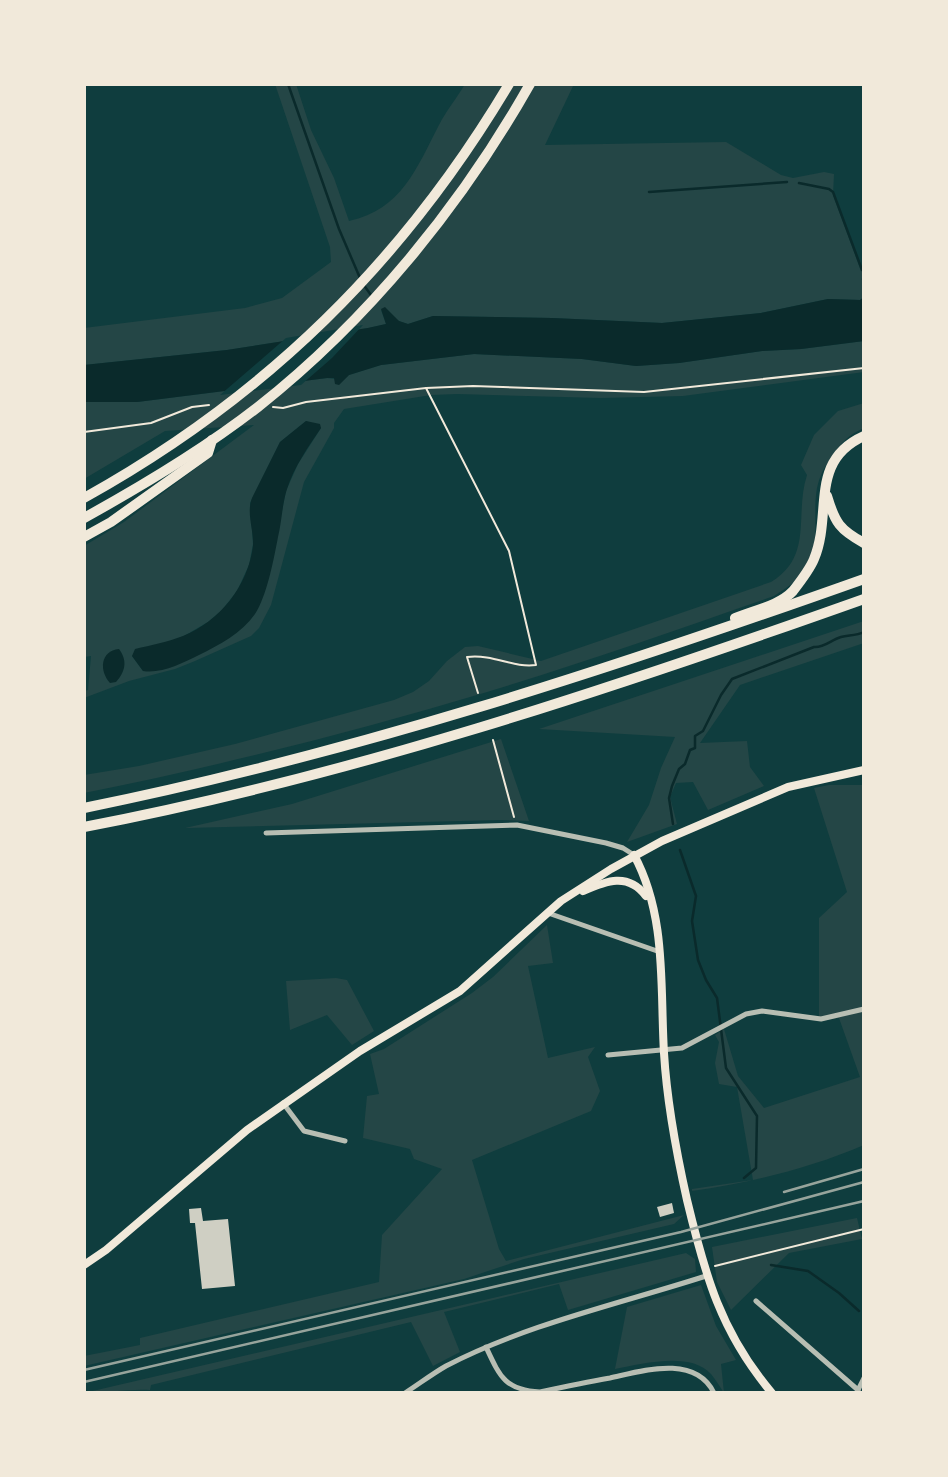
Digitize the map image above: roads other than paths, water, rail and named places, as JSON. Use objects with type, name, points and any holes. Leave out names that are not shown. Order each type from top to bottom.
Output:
[{"type":"highway","points":[[84,495],[98,490],[233,401],[316,331],[367,278],[422,214],[474,141],[509,84]]},
{"type":"highway","points":[[84,518],[144,485],[212,440],[273,394],[324,349],[365,307],[444,214],[498,138],[530,84]]},
{"type":"highway","points":[[715,632],[736,618],[779,602],[792,591],[814,560],[820,539],[825,489],[831,466],[849,442],[864,436]]},
{"type":"highway","points":[[84,537],[111,522],[208,453],[212,440]]},
{"type":"highway","points":[[825,489],[834,520],[846,533],[864,543]]},
{"type":"highway","points":[[84,808],[281,764],[473,710],[715,632],[864,579]]},
{"type":"highway","points":[[84,827],[264,789],[475,730],[684,663],[864,599]]},
{"type":"main road","points":[[84,1265],[106,1250],[213,1157],[283,1103],[360,1051],[460,991],[561,901],[634,855],[662,841],[789,787],[864,772]]},
{"type":"main road","points":[[634,855],[650,902],[661,952],[664,1051],[671,1127],[705,1273],[737,1345],[772,1393]]},
{"type":"main road","points":[[561,901],[606,881],[618,880],[634,884],[650,902]]},
{"type":"street","points":[[266,832],[517,825],[606,843],[623,848],[634,855]]},
{"type":"street","points":[[548,913],[661,952]]},
{"type":"street","points":[[608,1055],[682,1048],[747,1014],[762,1011],[821,1019],[864,1009]]},
{"type":"street","points":[[283,1103],[304,1131],[345,1141]]},
{"type":"street","points":[[405,1393],[444,1367],[486,1347],[705,1273]]},
{"type":"street","points":[[756,1301],[857,1391],[864,1378]]},
{"type":"street","points":[[486,1347],[500,1378],[522,1391],[540,1392],[659,1368],[682,1370],[702,1377],[714,1393]]},
{"type":"waterway","points":[[288,84],[339,229],[360,278]]},
{"type":"waterway","points":[[649,192],[787,182]]},
{"type":"waterway","points":[[799,183],[833,192],[862,270]]},
{"type":"waterway","points":[[363,284],[371,295]]},
{"type":"waterway","points":[[673,824],[669,798],[672,786],[690,750],[695,748],[695,736],[703,731],[732,679],[841,637],[864,632]]},
{"type":"waterway","points":[[680,850],[696,896],[692,921],[698,960],[717,998],[726,1068],[757,1116],[756,1168],[744,1178]]},
{"type":"waterway","points":[[771,1265],[808,1271],[859,1311]]},
{"type":"railway","points":[[784,1192],[864,1169]]},
{"type":"railway","points":[[84,1370],[681,1232],[864,1182]]},
{"type":"railway","points":[[84,1382],[864,1201]]}]
